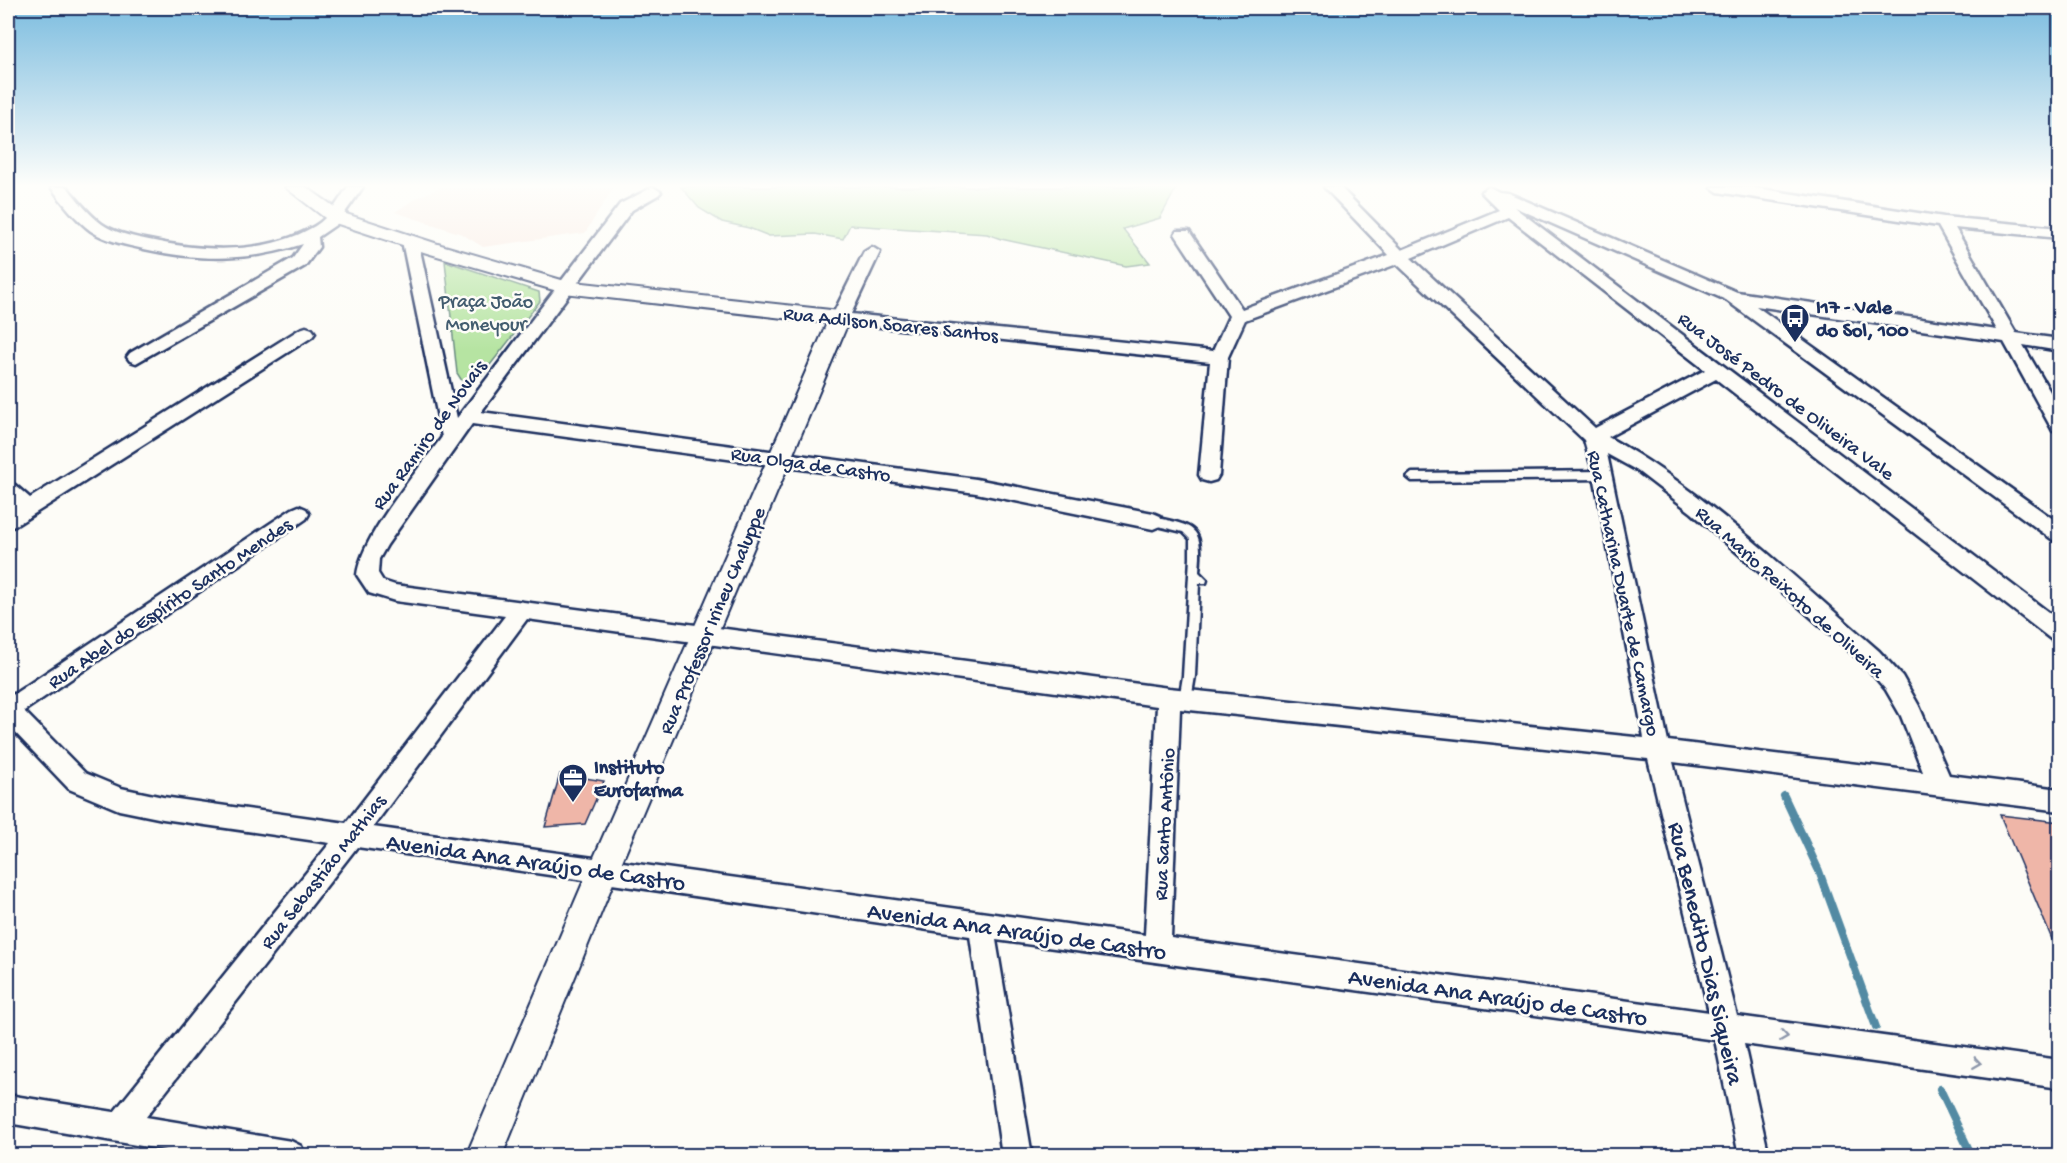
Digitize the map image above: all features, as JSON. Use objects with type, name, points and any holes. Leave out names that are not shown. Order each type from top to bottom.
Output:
[{"type":"street","points":[[133,241],[152,246],[220,254],[266,250],[290,241]]},
{"type":"street","points":[[136,357],[270,281],[299,262],[311,247],[311,241]]},
{"type":"street","points":[[410,241],[452,438]]},
{"type":"street","name":"Rua Adilson Soares Santos","points":[[411,241],[564,287],[1219,357]]},
{"type":"street","name":"Rua Ramiro de Novais","points":[[520,611],[395,593],[376,587],[367,574],[369,559],[379,540],[467,417],[599,241]]},
{"type":"street","points":[[1188,241],[1238,316]]},
{"type":"street","name":"Rua Catharina Duarte de Camargo","points":[[1384,241],[1593,437],[1604,475],[1658,750]]},
{"type":"street","points":[[1209,475],[1219,357],[1238,316],[1400,257],[1425,241]]},
{"type":"street","name":"Rua José Pedro de Oliveira Vale","points":[[1555,241],[1717,371],[1946,544],[2060,634]]},
{"type":"street","points":[[1605,241],[1732,296],[2060,535]]},
{"type":"street","points":[[1955,241],[2060,426]]},
{"type":"street","name":"Rua Professor Irineu Chaluppe","points":[[484,1155],[840,318],[872,252]]},
{"type":"street","points":[[1732,296],[2060,345]]},
{"type":"street","points":[[8,521],[306,333]]},
{"type":"street","points":[[1593,437],[1717,371]]},
{"type":"street","name":"Rua Olga de Castro","points":[[467,417],[976,486],[1154,521]]},
{"type":"street","name":"Rua Mario Peixoto de Oliveira","points":[[1593,437],[1642,465],[1699,508],[1871,657],[1894,683],[1911,713],[1941,786]]},
{"type":"street","points":[[8,490],[27,507]]},
{"type":"street","name":"Rua Abel do Espírito Santo Mendes","points":[[8,710],[299,514]]},
{"type":"street","points":[[520,611],[1177,699],[1658,750],[2060,800]]},
{"type":"street","name":"Rua Sebastião Mathias","points":[[120,1128],[352,835],[520,611]]},
{"type":"street","name":"Rua Santo Antônio","points":[[1157,949],[1177,699]]},
{"type":"street","name":"Avenida Ana Araújo de Castro","points":[[8,710],[77,781],[119,799],[163,808],[981,925],[2060,1074]]},
{"type":"street","name":"Rua Benedito Dias Siqueira","points":[[1658,750],[1726,1028],[1754,1155]]},
{"type":"street","points":[[981,925],[1017,1155]]},
{"type":"street","points":[[8,1109],[291,1155]]},
{"type":"lane","points":[[1412,477],[1604,475]]},
{"type":"lane","points":[[1154,521],[1184,527],[1194,534],[1197,544],[1198,577],[1189,676],[1177,699]]},
{"type":"shaded area","points":[[474,241],[525,241],[483,247]]},
{"type":"green space","points":[[1012,241],[1133,241],[1150,263],[1126,266]]},
{"type":"green space","name":"Praça João Moneyour","points":[[445,261],[539,292],[540,301],[483,374],[464,384],[457,373]]},
{"type":"building","name":"Instituto Eurofarma","points":[[560,774],[604,781],[585,824],[545,827]]},
{"type":"building","points":[[2000,815],[2060,822],[2060,956],[2059,956]]},
{"type":"waterway","points":[[1784,796],[1819,871],[1876,1027]]},
{"type":"waterway","points":[[1940,1089],[1972,1156]]},
{"type":"place","name":"I17 - Vale do Sol, 100","points":[[1795,344]]},
{"type":"place","name":"Instituto Eurofarma","points":[[573,804]]}]
